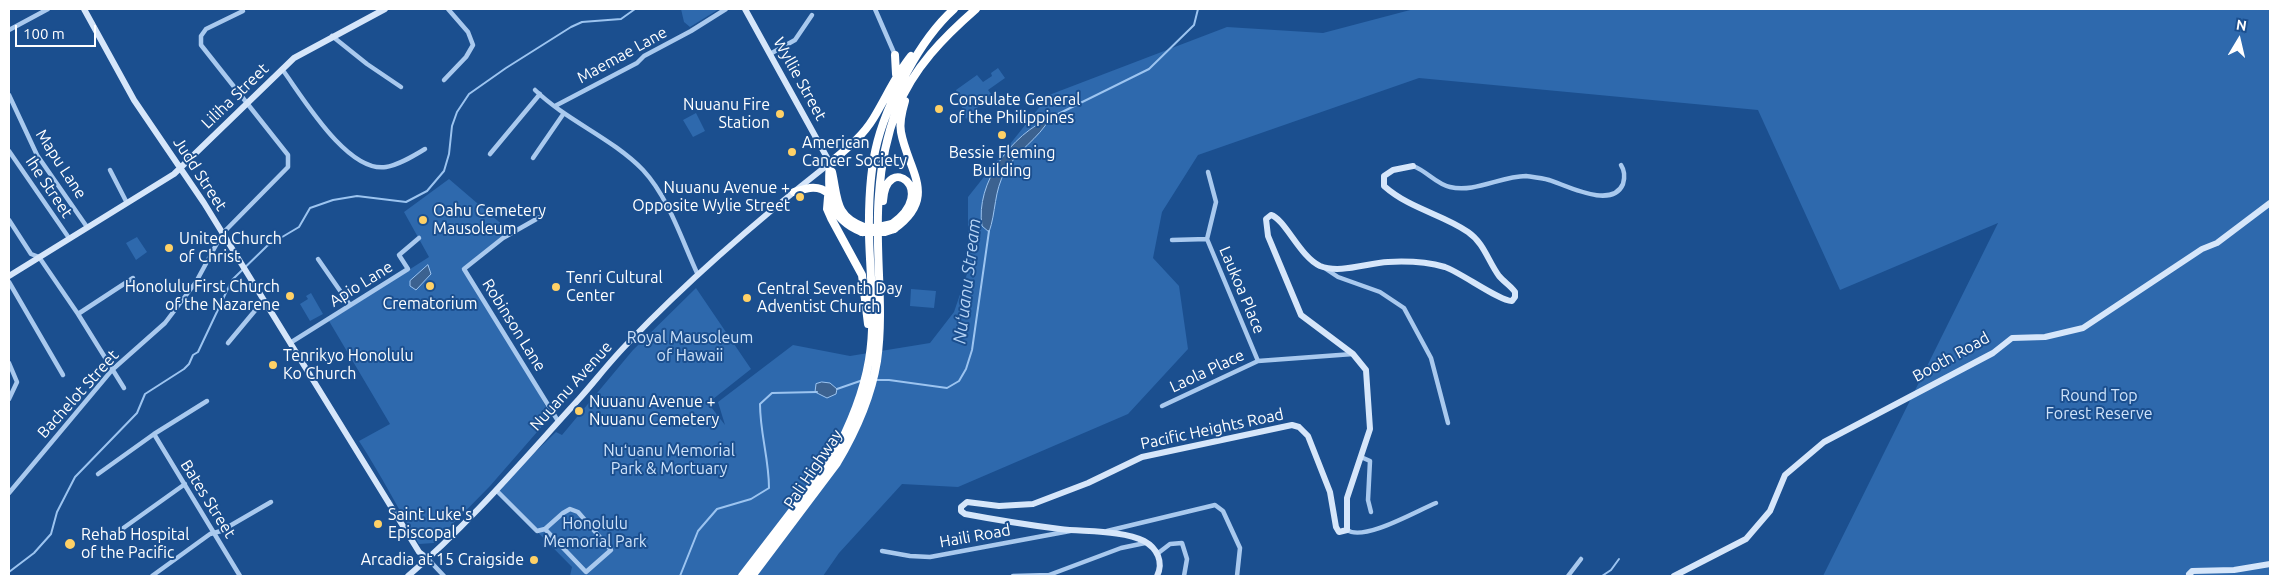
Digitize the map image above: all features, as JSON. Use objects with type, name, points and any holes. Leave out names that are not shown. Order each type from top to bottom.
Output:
[{"type":"highway","name":"Pali Highway","points":[[873,360],[869,197],[873,158],[880,128],[890,100],[919,49],[943,19],[954,9]]},
{"type":"highway","name":"Pali Highway","points":[[752,576],[837,463],[857,426],[867,388],[880,322],[879,195],[885,154],[898,108],[910,83],[934,49],[976,9]]},
{"type":"highway","points":[[910,83],[900,126],[919,184],[919,193],[910,215],[885,232],[863,229],[844,223],[835,213],[829,194],[830,163],[860,136],[873,120],[896,74],[919,49]]},
{"type":"highway","points":[[894,55],[902,59],[911,56]]},
{"type":"highway","points":[[894,55],[897,69],[896,74]]},
{"type":"highway","points":[[830,163],[834,195],[840,209],[849,219],[863,229]]},
{"type":"highway","points":[[879,237],[885,187],[895,177],[906,178],[911,186],[912,195],[905,212],[893,226]]},
{"type":"highway","points":[[794,192],[811,187],[825,190],[829,194]]},
{"type":"highway","points":[[829,194],[828,209],[831,218],[862,275],[873,360]]},
{"type":"highway","name":"Pali Highway","points":[[742,576],[832,459],[867,388]]},
{"type":"street","points":[[9,30],[48,9]]},
{"type":"street","name":"Judd Street","points":[[84,9],[134,100],[243,267],[419,552],[444,576]]},
{"type":"street","name":"Liliha Street","points":[[9,276],[180,168],[299,54],[385,9]]},
{"type":"street","points":[[444,80],[466,57],[473,45],[468,32],[448,9]]},
{"type":"street","name":"Maemae Lane","points":[[555,106],[637,63],[644,56],[691,31],[726,9]]},
{"type":"street","name":"Wyllie Street","points":[[746,9],[830,163]]},
{"type":"street","points":[[875,9],[894,55]]},
{"type":"street","points":[[243,12],[206,28],[201,36],[201,45],[247,103]]},
{"type":"street","points":[[770,54],[795,40],[812,15]]},
{"type":"street","points":[[332,36],[367,64],[401,87]]},
{"type":"street","points":[[282,69],[333,139],[365,163],[386,167],[424,149]]},
{"type":"street","points":[[535,90],[564,113],[630,159],[648,176],[666,204],[698,275]]},
{"type":"street","points":[[490,154],[540,94]]},
{"type":"street","name":"Mapu Lane","points":[[9,96],[37,155],[88,227]]},
{"type":"street","name":"Bachelot Street","points":[[9,494],[112,370],[165,323],[196,282],[222,234],[285,172],[290,162],[288,155],[247,103]]},
{"type":"street","points":[[533,158],[564,113]]},
{"type":"street","name":"Ihe Street","points":[[9,151],[69,238]]},
{"type":"street","name":"Nuuanu Avenue","points":[[408,576],[428,559],[496,490],[628,343],[750,227],[830,163]]},
{"type":"street","points":[[1322,267],[1343,268],[1399,262],[1436,265],[1463,276],[1505,301],[1514,299],[1514,291],[1499,276],[1475,237],[1458,226],[1416,208],[1384,186],[1384,176],[1389,172],[1413,166],[1440,183],[1451,187],[1464,187],[1526,176],[1549,180],[1581,193],[1598,195],[1615,192],[1619,189],[1624,178],[1621,165]]},
{"type":"street","points":[[110,170],[127,202]]},
{"type":"street","name":"Laukoa Place","points":[[1208,172],[1216,202],[1207,239],[1258,361]]},
{"type":"street","name":"Booth Road","points":[[1674,576],[1746,539],[1770,510],[1785,475],[1824,442],[1993,353],[2012,338],[2045,338],[2083,328],[2202,249],[2217,243],[2270,202]]},
{"type":"street","points":[[1436,503],[1378,529],[1358,533],[1347,530],[1347,498],[1370,429],[1368,383],[1364,367],[1353,354],[1301,315],[1268,236],[1266,217],[1270,215],[1276,218],[1297,246],[1322,267],[1338,277],[1380,292],[1404,308],[1431,358],[1448,423]]},
{"type":"street","name":"Robinson Lane","points":[[540,217],[503,238],[464,269],[558,421]]},
{"type":"street","points":[[9,220],[31,254],[39,257],[78,314],[124,388]]},
{"type":"street","name":"Apio Lane","points":[[290,343],[408,269],[399,254],[420,238]]},
{"type":"street","points":[[1172,240],[1207,239]]},
{"type":"street","points":[[318,259],[350,305]]},
{"type":"street","points":[[78,314],[133,278]]},
{"type":"street","points":[[9,282],[63,375]]},
{"type":"street","points":[[228,343],[263,301]]},
{"type":"street","name":"Laola Place","points":[[1162,406],[1258,361],[1353,354]]},
{"type":"street","points":[[9,363],[17,382],[10,398]]},
{"type":"street","points":[[98,474],[154,434],[207,401]]},
{"type":"street","name":"Pacific Heights Road","points":[[1146,542],[1134,537],[1071,530],[965,514],[961,511],[961,507],[967,502],[999,506],[1033,504],[1080,487],[1142,457],[1292,425],[1300,427],[1308,436],[1330,492],[1336,528],[1339,532],[1347,530]]},
{"type":"street","name":"Bates Street","points":[[154,434],[240,576]]},
{"type":"street","points":[[1362,457],[1370,462],[1368,500],[1371,512]]},
{"type":"street","points":[[108,538],[185,484]]},
{"type":"street","points":[[496,490],[537,532],[545,529],[563,513],[574,510],[611,550],[586,572],[545,529]]},
{"type":"street","points":[[152,576],[215,533],[271,502]]},
{"type":"street","points":[[1100,533],[1215,505],[1223,511],[1240,548],[1237,576]]},
{"type":"street","name":"Haili Road","points":[[882,551],[930,557],[1071,530]]},
{"type":"street","points":[[1013,576],[1049,575],[1121,548],[1146,542],[1158,554],[1160,566],[1158,576]]},
{"type":"street","points":[[1158,554],[1170,544],[1182,543],[1187,559],[1184,576]]},
{"type":"street","points":[[1568,576],[1581,559]]},
{"type":"street","points":[[2191,576],[2190,572],[2192,571],[2234,570],[2270,564]]},
{"type":"green space","points":[[681,9],[719,9],[690,27],[684,22]]},
{"type":"green space","points":[[1414,9],[2270,9],[2270,576],[1823,576],[1998,223],[1840,290],[1758,110],[1419,78],[1198,155],[1162,212],[1153,258],[1179,286],[1188,349],[1128,414],[958,487],[902,484],[839,553],[823,576],[570,576],[572,567],[496,490],[556,432],[562,435],[633,350],[696,288],[751,369],[708,403],[725,425],[718,402],[793,345],[850,356],[930,343],[954,312],[968,271],[968,197],[1049,95],[1227,27],[1323,33]]},
{"type":"green space","points":[[998,68],[1005,78],[988,90],[991,94],[966,119],[956,90],[977,75],[983,82],[992,76],[991,73]]},
{"type":"green space","points":[[696,113],[705,131],[693,137],[683,120]]},
{"type":"green space","points":[[449,179],[512,233],[464,269],[505,333],[551,416],[490,486],[434,543],[419,544],[359,441],[390,424],[329,321],[429,257],[404,212]]},
{"type":"green space","points":[[137,237],[147,252],[136,260],[126,243]]},
{"type":"green space","points":[[911,289],[936,291],[934,308],[910,306]]},
{"type":"green space","points":[[311,293],[323,314],[310,321],[300,304],[308,299],[306,296]]},
{"type":"shaded area","points":[[1050,118],[1040,132],[1015,158],[1001,179],[989,232],[982,226],[981,210],[984,193],[990,177],[999,162],[1022,136],[1036,125]]},
{"type":"shaded area","points":[[428,265],[431,274],[416,290],[410,286],[410,281]]},
{"type":"shaded area","points":[[822,382],[830,383],[837,389],[836,394],[827,398],[815,392],[816,384]]},
{"type":"waterway","points":[[9,572],[34,553],[51,534],[57,512],[75,477],[137,413],[145,394],[189,364],[193,355],[198,352],[232,280],[267,246],[299,227],[310,208],[333,200],[357,196],[406,202],[427,191],[444,171],[449,154],[452,126],[457,112],[469,94],[571,27],[582,22],[621,19],[635,9]]},
{"type":"waterway","name":"Nuʻuanu Stream","points":[[1050,118],[1149,69],[1194,25],[1198,9]]},
{"type":"waterway","name":"Nuʻuanu Stream","points":[[875,380],[889,380],[947,388],[959,381],[966,369],[972,350],[989,231]]},
{"type":"waterway","name":"Nuʻuanu Stream","points":[[837,389],[863,380]]},
{"type":"waterway","name":"Nuʻuanu Stream","points":[[680,576],[698,531],[717,509],[751,499],[769,488],[760,404],[772,393],[817,392]]},
{"type":"waterway","points":[[1602,576],[1611,570],[1619,559]]},
{"type":"place","name":"Consulate General of the Philippines","points":[[939,109]]},
{"type":"place","name":"Nuuanu Fire Station","points":[[780,114]]},
{"type":"place","name":"Bessie Fleming Building","points":[[1002,135]]},
{"type":"place","name":"American Cancer Society","points":[[792,152]]},
{"type":"place","name":"Nuuanu Avenue + Opposite Wylie Street","points":[[800,197]]},
{"type":"place","name":"Oahu Cemetery Mausoleum","points":[[423,220]]},
{"type":"place","name":"United Church of Christ","points":[[169,248]]},
{"type":"place","name":"Crematorium","points":[[430,286]]},
{"type":"place","name":"Tenri Cultural Center","points":[[556,287]]},
{"type":"place","name":"Honolulu First Church of the Nazarene","points":[[290,296]]},
{"type":"place","name":"Central Seventh Day Adventist Church","points":[[747,298]]},
{"type":"place","name":"Tenrikyo Honolulu Ko Church","points":[[273,365]]},
{"type":"place","name":"Nuuanu Avenue + Nuuanu Cemetery","points":[[579,411]]},
{"type":"place","name":"Saint Luke's Episcopal","points":[[378,524]]},
{"type":"place","name":"Rehab Hospital of the Pacific","points":[[70,544]]},
{"type":"place","name":"Arcadia at 15 Craigside","points":[[534,560]]},
{"type":"park label","name":"Royal Mausoleum of Hawaii","points":[[690,347]]},
{"type":"park label","name":"Round Top Forest Reserve","points":[[2099,405]]},
{"type":"park label","name":"Nuʻuanu Memorial Park & Mortuary","points":[[669,460]]},
{"type":"park label","name":"Honolulu Memorial Park","points":[[595,533]]}]
